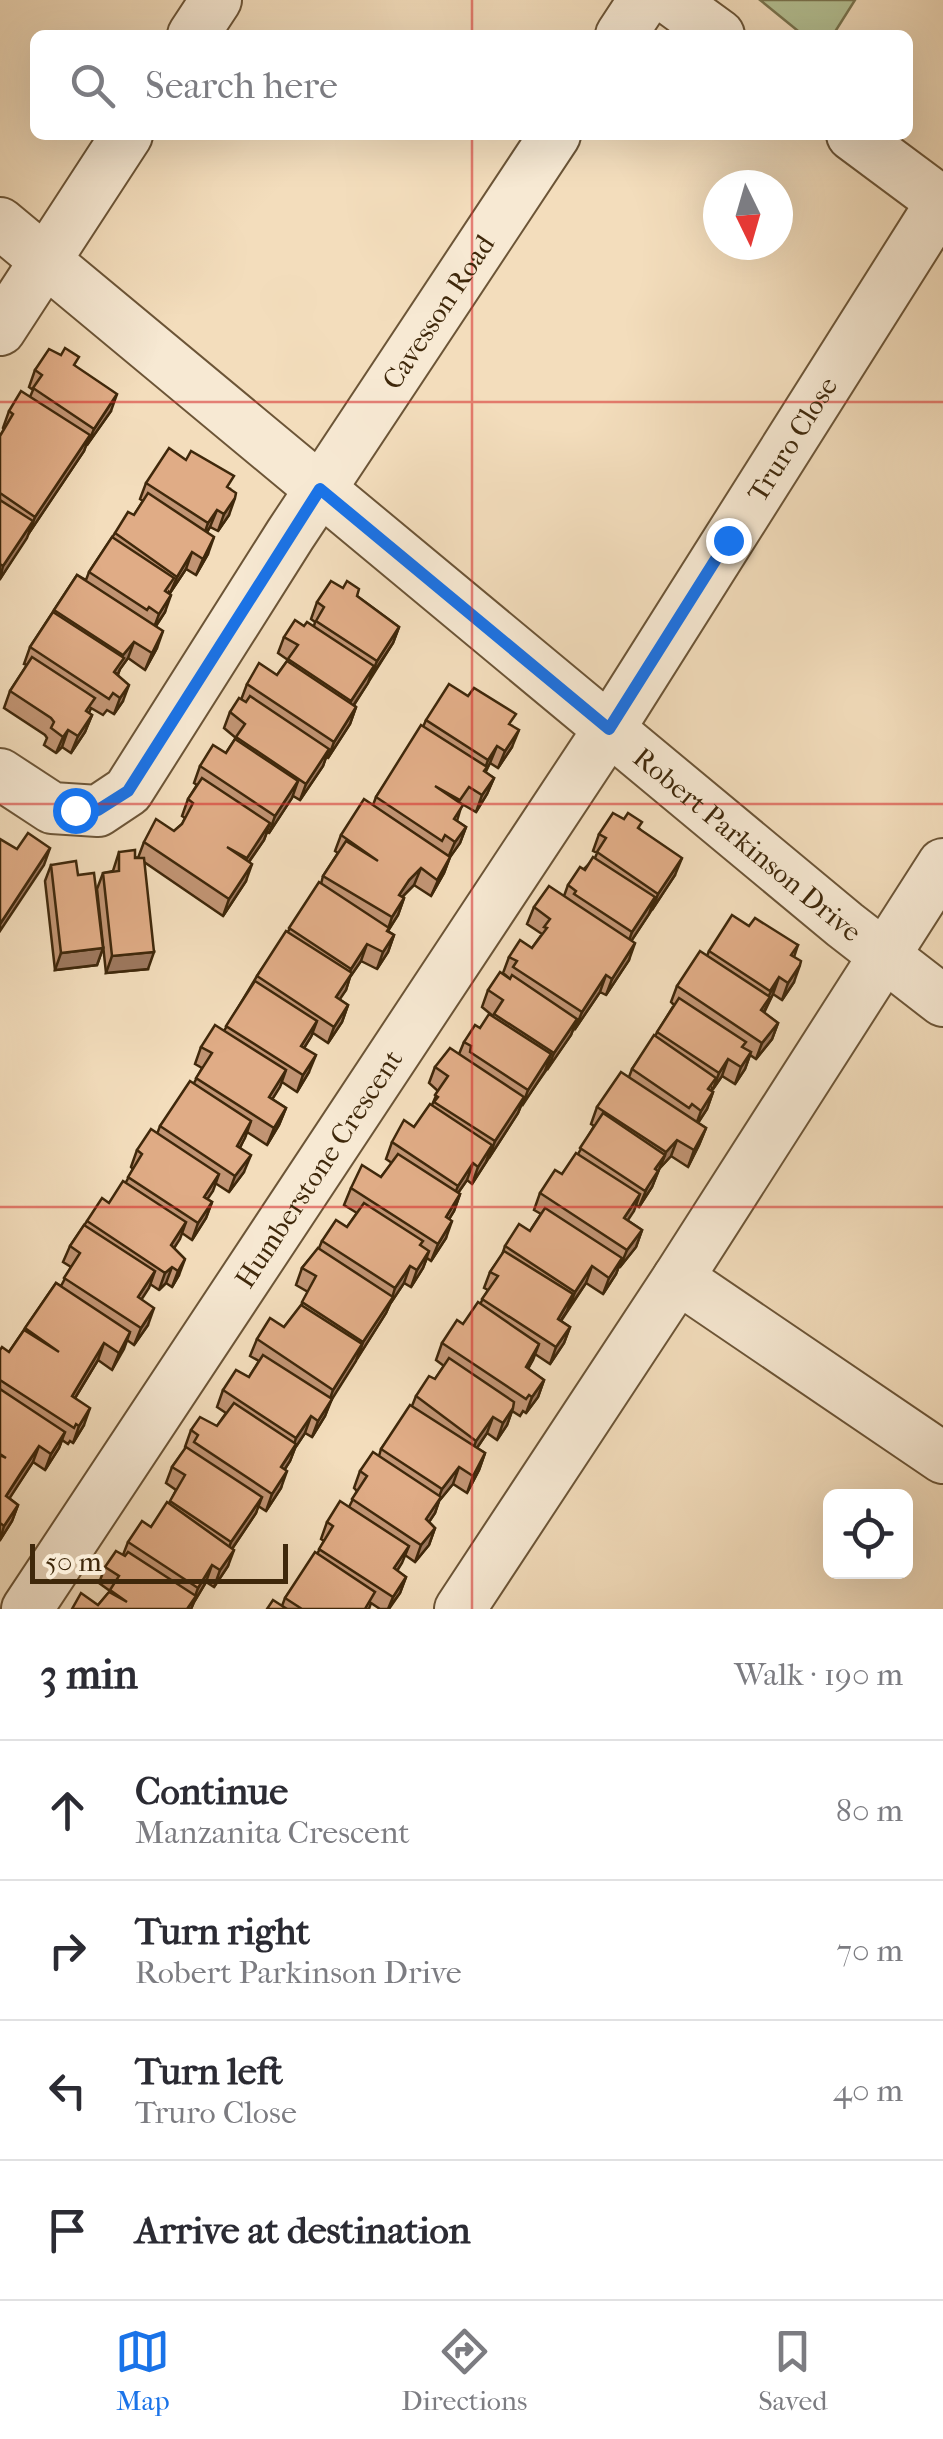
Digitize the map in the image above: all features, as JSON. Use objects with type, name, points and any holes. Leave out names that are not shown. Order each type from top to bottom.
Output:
[{"type":"street","points":[[196,30],[216,0]]},
{"type":"street","points":[[624,30],[644,0]]},
{"type":"street","points":[[671,0],[712,30]]},
{"type":"street","points":[[0,330],[125,140]]},
{"type":"street","name":"Cavesson Road","points":[[0,774],[52,808],[98,810],[128,791],[320,489],[552,140]]},
{"type":"street","points":[[859,140],[942,201]]},
{"type":"street","name":"Truro Close","points":[[609,729],[942,201]]},
{"type":"street","name":"Robert Parkinson Drive","points":[[0,223],[883,956],[943,1001]]},
{"type":"street","name":"Humberstone Crescent","points":[[27,1609],[609,729]]},
{"type":"street","points":[[481,1601],[678,1278],[943,864]]},
{"type":"street","points":[[678,1278],[943,1458]]},
{"type":"green space","points":[[760,0],[855,0],[836,30],[797,30]]},
{"type":"building","points":[[65,348],[79,357],[74,365],[117,394],[94,429],[33,388],[42,375],[35,370],[49,349],[61,355]]},
{"type":"building","points":[[21,391],[90,435],[35,517],[0,493],[0,436]]},
{"type":"building","points":[[169,448],[186,460],[191,451],[234,476],[227,487],[236,493],[235,498],[224,514],[217,510],[208,523],[146,483]]},
{"type":"building","points":[[148,493],[214,537],[203,559],[192,552],[177,577],[115,533],[128,512],[134,515]]},
{"type":"building","points":[[0,500],[33,521],[3,566],[0,564]]},
{"type":"building","points":[[112,537],[174,578],[165,591],[171,595],[159,614],[89,572]]},
{"type":"building","points":[[77,575],[163,631],[152,653],[134,642],[123,655],[54,610]]},
{"type":"building","points":[[331,581],[343,588],[347,581],[359,589],[357,596],[399,627],[377,661],[316,621],[324,607],[317,602]]},
{"type":"building","points":[[53,612],[124,658],[114,672],[129,685],[120,698],[113,693],[109,699],[30,647]]},
{"type":"building","points":[[295,620],[304,626],[307,622],[374,666],[351,701],[288,659],[298,645],[284,637]]},
{"type":"building","points":[[32,657],[95,698],[86,711],[92,715],[78,736],[68,730],[63,737],[51,728],[51,718],[10,691]]},
{"type":"building","points":[[287,661],[356,707],[334,742],[247,684],[259,663],[277,675]]},
{"type":"building","points":[[449,684],[468,696],[474,688],[516,714],[509,724],[519,730],[505,751],[497,746],[488,760],[426,720]]},
{"type":"building","points":[[250,696],[329,749],[306,784],[236,737],[245,724],[230,712],[239,698],[246,702]]},
{"type":"building","points":[[421,725],[487,767],[484,771],[494,778],[482,795],[469,787],[460,800],[435,786],[463,805],[454,819],[466,827],[455,842],[445,835],[442,841],[376,797]]},
{"type":"building","points":[[235,739],[298,781],[275,816],[200,766],[213,745],[226,753]]},
{"type":"building","points":[[202,778],[270,823],[247,858],[227,847],[252,864],[229,899],[144,842],[156,819],[174,831],[182,824],[193,803],[188,799]]},
{"type":"building","points":[[364,799],[450,857],[437,880],[421,868],[409,880],[392,917],[323,876],[346,841],[378,861],[341,835]]},
{"type":"building","points":[[613,813],[624,819],[628,813],[642,822],[638,828],[682,858],[658,894],[597,852],[606,838],[599,834]]},
{"type":"building","points":[[28,833],[50,848],[0,924],[0,839],[17,849]]},
{"type":"building","points":[[135,850],[135,858],[144,858],[154,952],[112,956],[103,873],[119,871],[119,852]]},
{"type":"building","points":[[593,857],[655,897],[632,932],[574,894],[576,891],[568,885],[580,867],[585,870]]},
{"type":"building","points":[[76,861],[78,875],[94,873],[103,948],[61,953],[51,865]]},
{"type":"building","points":[[319,882],[389,928],[387,931],[394,935],[383,952],[367,944],[351,969],[289,928]]},
{"type":"building","points":[[549,886],[635,943],[612,979],[606,975],[582,1012],[513,967],[517,961],[509,957],[520,940],[532,948],[547,928],[544,927],[550,919],[534,907]]},
{"type":"building","points":[[732,915],[749,926],[755,918],[798,945],[791,955],[801,961],[800,965],[788,983],[779,977],[770,991],[709,951]]},
{"type":"building","points":[[286,931],[352,973],[336,997],[348,1005],[334,1027],[257,976]]},
{"type":"building","points":[[700,951],[770,997],[761,1010],[778,1023],[762,1043],[677,986]]},
{"type":"building","points":[[500,972],[510,979],[512,975],[577,1019],[554,1053],[494,1014],[503,1000],[488,990]]},
{"type":"building","points":[[255,981],[317,1021],[301,1046],[316,1055],[303,1075],[226,1026]]},
{"type":"building","points":[[679,998],[746,1042],[742,1047],[751,1052],[741,1067],[728,1059],[719,1073],[657,1032]]},
{"type":"building","points":[[489,1014],[551,1054],[528,1090],[470,1052],[471,1046],[464,1042],[475,1025],[480,1028]]},
{"type":"building","points":[[215,1025],[286,1070],[269,1097],[286,1108],[274,1128],[196,1078],[212,1053],[201,1047]]},
{"type":"building","points":[[654,1035],[716,1078],[708,1089],[713,1092],[701,1111],[692,1104],[689,1108],[632,1069]]},
{"type":"building","points":[[450,1048],[524,1097],[495,1141],[434,1102],[448,1076],[435,1067]]},
{"type":"building","points":[[621,1072],[706,1128],[694,1150],[677,1140],[666,1152],[597,1107]]},
{"type":"building","points":[[190,1081],[251,1121],[237,1146],[251,1155],[235,1176],[160,1126]]},
{"type":"building","points":[[430,1104],[492,1145],[478,1167],[473,1163],[458,1186],[392,1142],[404,1120],[414,1127]]},
{"type":"building","points":[[603,1113],[665,1155],[645,1191],[580,1148]]},
{"type":"building","points":[[151,1129],[219,1174],[204,1197],[212,1202],[198,1223],[128,1177],[142,1154],[137,1150]]},
{"type":"building","points":[[576,1153],[640,1194],[624,1218],[642,1230],[627,1250],[540,1193],[555,1170],[562,1174]]},
{"type":"building","points":[[398,1154],[460,1194],[446,1217],[452,1221],[438,1244],[351,1188],[362,1165],[381,1177]]},
{"type":"building","points":[[123,1181],[186,1222],[171,1245],[185,1259],[178,1271],[172,1267],[165,1273],[87,1221],[102,1198],[109,1203]]},
{"type":"building","points":[[364,1203],[423,1241],[420,1245],[429,1251],[417,1270],[410,1266],[395,1288],[322,1241],[336,1220],[347,1227]]},
{"type":"building","points":[[545,1208],[622,1258],[609,1278],[592,1266],[575,1292],[505,1246],[519,1224],[530,1231]]},
{"type":"building","points":[[84,1225],[155,1271],[138,1297],[154,1308],[141,1328],[64,1278],[80,1253],[70,1246]]},
{"type":"building","points":[[318,1248],[393,1297],[363,1342],[302,1302],[316,1276],[302,1268]]},
{"type":"building","points":[[504,1251],[573,1294],[558,1319],[570,1327],[556,1347],[482,1299],[498,1276],[490,1272]]},
{"type":"building","points":[[56,1283],[130,1332],[119,1353],[104,1343],[72,1396],[90,1408],[74,1428],[0,1380],[0,1350],[2,1347],[9,1352],[24,1330],[59,1352],[25,1328]]},
{"type":"building","points":[[478,1302],[539,1344],[526,1367],[544,1380],[532,1397],[526,1399],[442,1343],[457,1320],[463,1324]]},
{"type":"building","points":[[301,1305],[362,1344],[333,1390],[257,1339],[270,1318],[284,1327]]},
{"type":"building","points":[[263,1355],[332,1399],[318,1421],[311,1416],[296,1438],[223,1390],[236,1370],[249,1377]]},
{"type":"building","points":[[449,1358],[514,1402],[503,1423],[493,1417],[476,1441],[416,1396],[429,1376],[435,1379]]},
{"type":"building","points":[[0,1389],[65,1432],[51,1454],[39,1446],[22,1471],[6,1496],[18,1505],[4,1526],[0,1523],[0,1455],[6,1458],[0,1454]]},
{"type":"building","points":[[234,1403],[296,1444],[281,1467],[287,1471],[272,1494],[194,1442],[198,1435],[191,1430],[200,1417],[217,1426]]},
{"type":"building","points":[[410,1405],[485,1453],[473,1476],[459,1467],[442,1489],[381,1449]]},
{"type":"building","points":[[186,1447],[262,1497],[231,1542],[170,1501],[185,1475],[172,1467]]},
{"type":"building","points":[[373,1452],[441,1497],[426,1519],[435,1528],[421,1545],[352,1499],[367,1476],[360,1471]]},
{"type":"building","points":[[340,1501],[409,1546],[394,1568],[406,1577],[393,1597],[319,1549],[333,1526],[327,1522]]},
{"type":"building","points":[[167,1502],[234,1550],[220,1570],[212,1565],[198,1588],[128,1542],[142,1521],[151,1527]]},
{"type":"building","points":[[116,1551],[125,1556],[128,1552],[196,1596],[187,1609],[72,1609],[81,1593],[98,1605],[109,1592],[127,1602],[110,1590],[119,1576],[105,1567]]},
{"type":"building","points":[[315,1552],[375,1592],[365,1609],[302,1609],[285,1598]]},
{"type":"building","points":[[273,1600],[287,1609],[267,1609]]},
{"type":"route","points":[[75,810],[98,810],[128,791],[320,489],[609,729],[728,540]]}]
